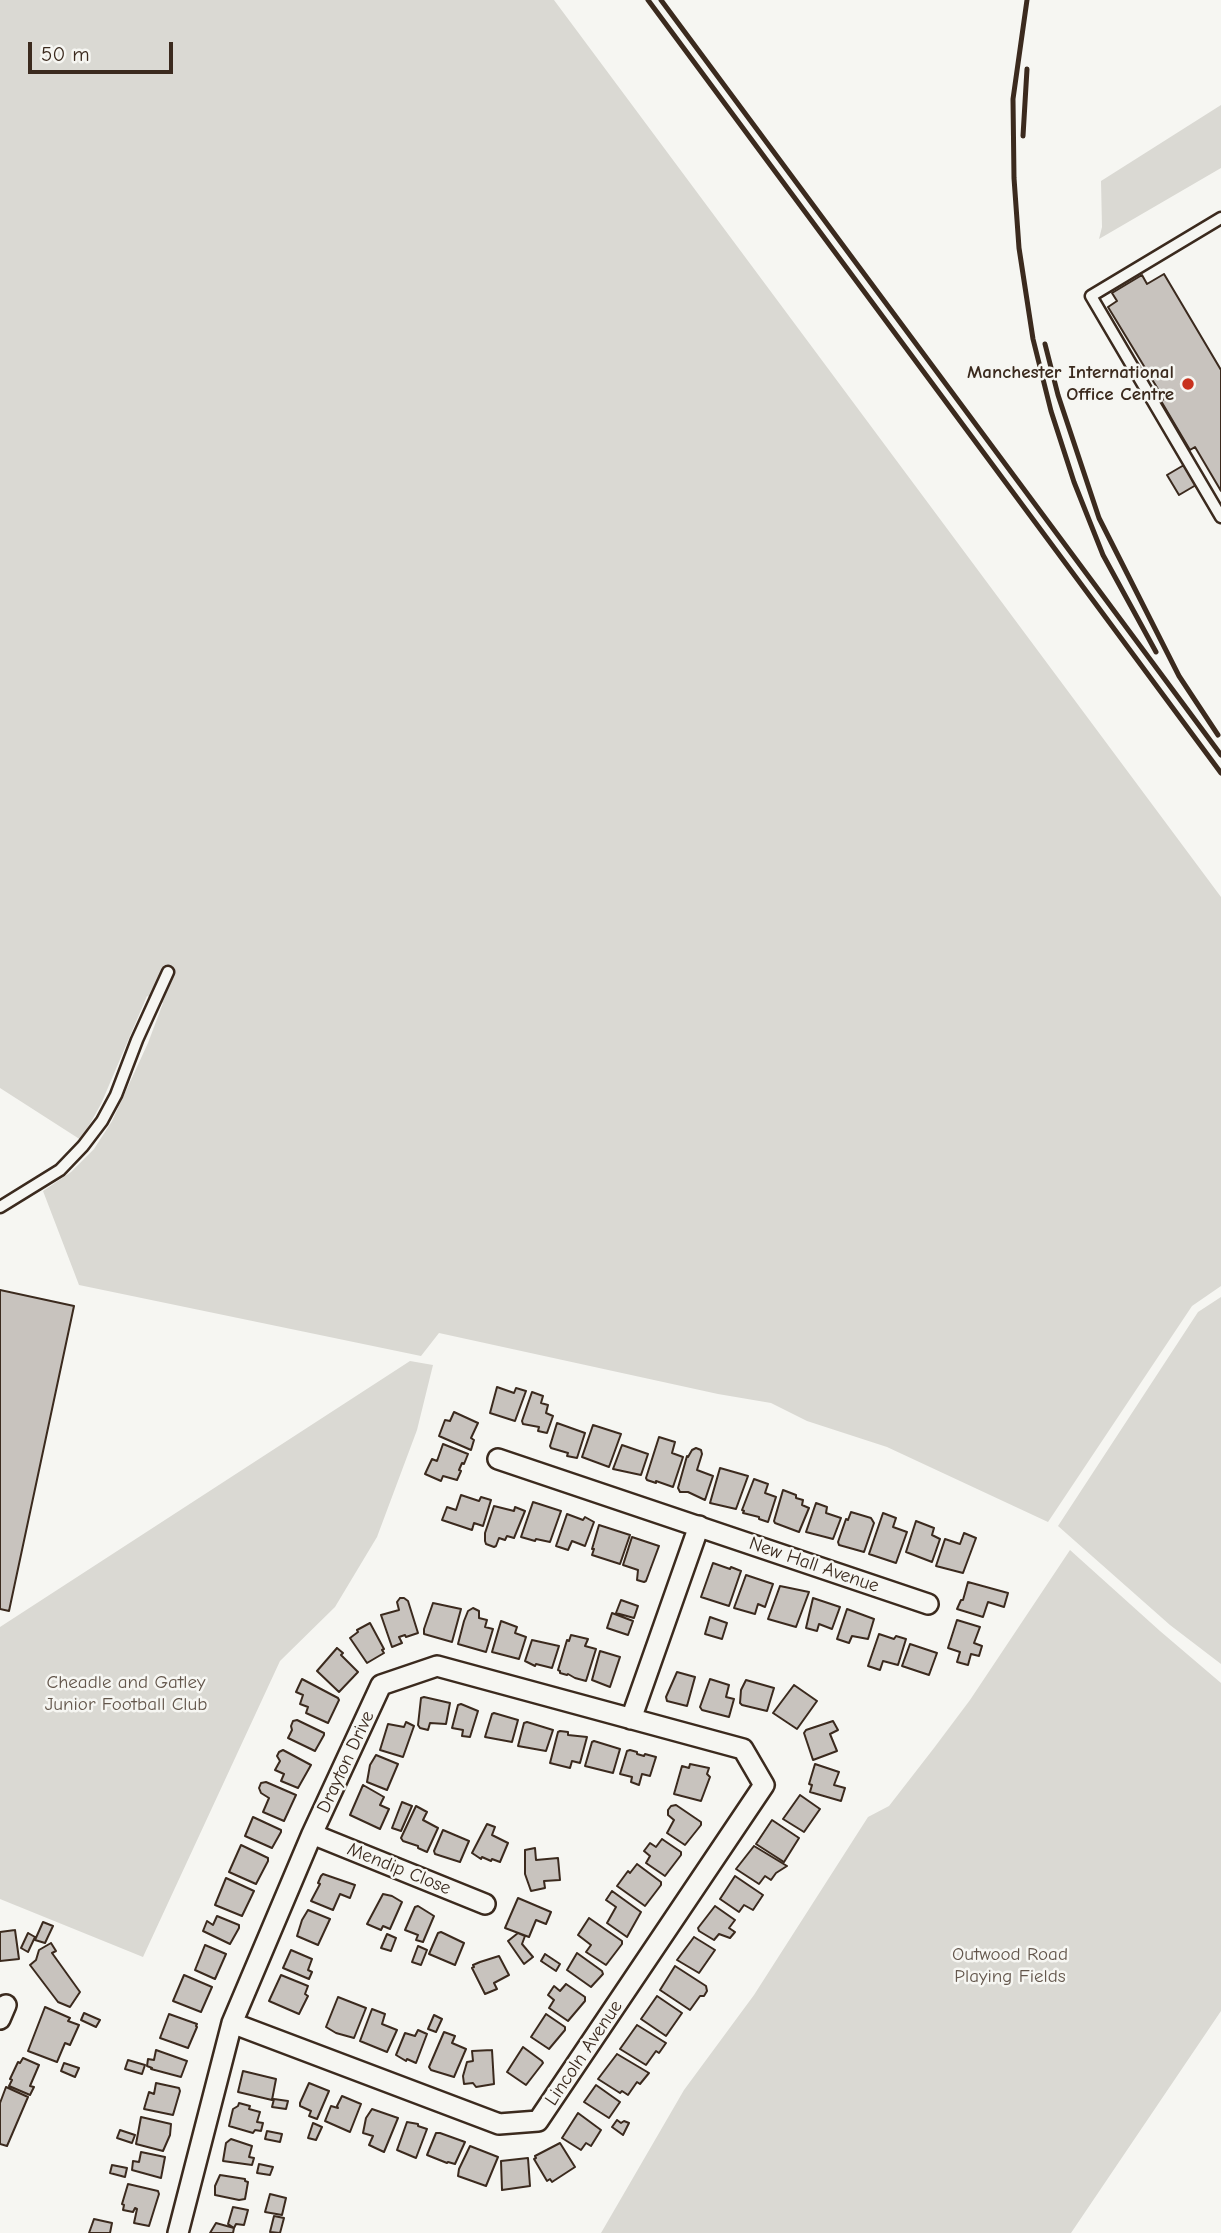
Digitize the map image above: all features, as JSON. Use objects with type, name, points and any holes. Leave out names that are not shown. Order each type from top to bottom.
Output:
[{"type":"street","name":"New Hall Avenue","points":[[498,1459],[928,1604]]},
{"type":"street","points":[[631,1719],[699,1526]]},
{"type":"street","name":"Drayton Drive","points":[[177,2233],[232,2023],[312,1833],[381,1685],[437,1666],[743,1749],[764,1785]]},
{"type":"street","name":"Lincoln Avenue","points":[[232,2023],[499,2124],[538,2121],[764,1785]]},
{"type":"street","name":"Mendip Close","points":[[312,1833],[485,1904]]},
{"type":"lane","points":[[1221,218],[1091,296],[1221,517]]},
{"type":"lane","points":[[0,1208],[60,1170],[102,1121],[116,1095],[168,972]]},
{"type":"green space","points":[[0,0],[554,0],[1221,897],[1221,1286],[1192,1306],[1048,1522],[887,1447],[807,1421],[771,1403],[718,1394],[439,1333],[421,1356],[79,1285],[43,1191],[71,1172],[94,1149],[112,1121],[148,1043],[163,1003],[147,996],[101,1104],[81,1140],[0,1088]]},
{"type":"green space","points":[[1221,105],[1221,168],[1099,239],[1102,227],[1101,181]]},
{"type":"green space","points":[[1221,1297],[1221,1664],[1170,1625],[1058,1526],[1198,1312]]},
{"type":"green space","name":"Cheadle and Gatley Junior Football Club","points":[[410,1361],[433,1365],[417,1430],[377,1537],[335,1607],[280,1661],[143,1957],[0,1899],[0,1627]]},
{"type":"green space","name":"Outwood Road Playing Fields","points":[[1070,1550],[1221,1683],[1221,2011],[1071,2233],[601,2233],[684,2090],[754,1995],[868,1817],[889,1806],[934,1748],[970,1700]]},
{"type":"building","name":"Manchester International Office Centre","points":[[1164,274],[1221,370],[1221,491],[1195,447],[1190,450],[1161,401],[1164,399],[1108,307],[1117,301],[1112,293],[1142,275],[1147,284]]},
{"type":"building","points":[[1184,465],[1196,485],[1179,495],[1167,475]]},
{"type":"building","points":[[0,1290],[74,1306],[9,1611],[0,1609]]},
{"type":"building","points":[[497,1387],[514,1393],[516,1388],[526,1391],[515,1421],[490,1413]]},
{"type":"building","points":[[532,1392],[543,1396],[541,1403],[548,1405],[546,1413],[553,1416],[547,1433],[538,1431],[539,1427],[523,1424]]},
{"type":"building","points":[[454,1412],[478,1423],[471,1438],[474,1440],[471,1450],[439,1436],[445,1420],[450,1421]]},
{"type":"building","points":[[557,1423],[585,1433],[577,1458],[551,1448]]},
{"type":"building","points":[[593,1425],[621,1434],[609,1467],[582,1457]]},
{"type":"building","points":[[659,1437],[675,1442],[672,1453],[683,1457],[673,1487],[646,1478]]},
{"type":"building","points":[[443,1444],[468,1454],[457,1480],[443,1476],[441,1481],[425,1474],[432,1459],[437,1461]]},
{"type":"building","points":[[622,1445],[648,1454],[641,1475],[613,1469]]},
{"type":"building","points":[[696,1448],[701,1450],[702,1454],[697,1470],[713,1476],[705,1500],[688,1492],[680,1492],[678,1488],[687,1456]]},
{"type":"building","points":[[720,1468],[748,1476],[736,1509],[710,1503]]},
{"type":"building","points":[[754,1479],[768,1484],[765,1493],[776,1497],[768,1522],[743,1513],[742,1510]]},
{"type":"building","points":[[783,1490],[796,1495],[796,1498],[803,1500],[802,1505],[809,1508],[799,1532],[774,1521]]},
{"type":"building","points":[[461,1495],[479,1501],[481,1497],[491,1500],[483,1526],[474,1523],[472,1530],[442,1520],[447,1507],[456,1510]]},
{"type":"building","points":[[533,1502],[561,1511],[550,1542],[521,1537]]},
{"type":"building","points":[[816,1503],[827,1507],[826,1513],[841,1518],[833,1539],[806,1532]]},
{"type":"building","points":[[494,1506],[514,1511],[515,1507],[525,1511],[514,1538],[499,1538],[494,1547],[486,1544],[485,1533]]},
{"type":"building","points":[[851,1512],[871,1518],[874,1523],[864,1552],[839,1545],[838,1542]]},
{"type":"building","points":[[883,1513],[896,1518],[893,1527],[907,1532],[896,1563],[869,1554]]},
{"type":"building","points":[[567,1514],[583,1520],[585,1517],[594,1522],[585,1546],[572,1541],[568,1550],[556,1546]]},
{"type":"building","points":[[916,1521],[934,1528],[932,1535],[940,1539],[932,1562],[906,1552]]},
{"type":"building","points":[[599,1525],[630,1535],[620,1564],[592,1555]]},
{"type":"building","points":[[964,1533],[976,1538],[963,1573],[936,1566],[945,1539],[960,1544]]},
{"type":"building","points":[[632,1537],[659,1546],[644,1582],[637,1580],[638,1570],[623,1565]]},
{"type":"building","points":[[713,1563],[741,1571],[729,1606],[701,1597]]},
{"type":"building","points":[[746,1575],[773,1584],[765,1607],[758,1604],[755,1614],[734,1608]]},
{"type":"building","points":[[968,1582],[1008,1593],[1004,1607],[988,1602],[983,1617],[957,1609],[963,1600]]},
{"type":"building","points":[[780,1586],[809,1592],[796,1627],[768,1619]]},
{"type":"building","points":[[400,1598],[408,1601],[418,1633],[399,1637],[402,1643],[392,1647],[381,1615],[399,1610],[397,1602]]},
{"type":"building","points":[[813,1598],[840,1607],[832,1629],[819,1624],[817,1631],[806,1628]]},
{"type":"building","points":[[621,1600],[638,1606],[634,1618],[616,1613]]},
{"type":"building","points":[[433,1603],[461,1609],[452,1642],[424,1634]]},
{"type":"building","points":[[473,1608],[479,1611],[479,1618],[487,1620],[485,1627],[493,1629],[486,1652],[458,1644],[468,1611]]},
{"type":"building","points":[[847,1609],[874,1619],[868,1639],[852,1636],[849,1643],[837,1639]]},
{"type":"building","points":[[612,1613],[633,1621],[628,1635],[607,1628]]},
{"type":"building","points":[[710,1617],[727,1623],[722,1639],[705,1634]]},
{"type":"building","points":[[957,1620],[980,1627],[974,1643],[982,1646],[979,1656],[971,1654],[968,1665],[957,1662],[960,1652],[948,1648]]},
{"type":"building","points":[[501,1621],[517,1627],[515,1633],[526,1637],[519,1659],[492,1652]]},
{"type":"building","points":[[370,1623],[384,1653],[367,1663],[350,1638],[357,1630]]},
{"type":"building","points":[[879,1634],[894,1639],[896,1636],[906,1639],[898,1665],[883,1661],[880,1670],[868,1666]]},
{"type":"building","points":[[571,1635],[588,1639],[585,1646],[596,1649],[586,1681],[558,1670]]},
{"type":"building","points":[[532,1640],[559,1646],[552,1668],[536,1664],[535,1666],[525,1661]]},
{"type":"building","points":[[910,1644],[937,1653],[929,1675],[902,1666]]},
{"type":"building","points":[[337,1648],[358,1672],[339,1692],[317,1671]]},
{"type":"building","points":[[600,1651],[620,1657],[610,1687],[592,1680]]},
{"type":"building","points":[[677,1672],[695,1677],[687,1706],[667,1701],[666,1697]]},
{"type":"building","points":[[302,1679],[338,1698],[328,1723],[306,1713],[308,1707],[300,1704],[303,1695],[296,1692]]},
{"type":"building","points":[[710,1679],[729,1685],[726,1697],[734,1699],[729,1717],[702,1710],[700,1707]]},
{"type":"building","points":[[746,1680],[774,1688],[767,1711],[740,1703],[741,1690]]},
{"type":"building","points":[[794,1685],[817,1701],[797,1729],[773,1713]]},
{"type":"building","points":[[421,1698],[450,1703],[446,1724],[430,1723],[428,1730],[420,1728]]},
{"type":"building","points":[[458,1705],[478,1711],[470,1737],[462,1736],[463,1730],[452,1728]]},
{"type":"building","points":[[494,1713],[518,1720],[512,1742],[485,1737]]},
{"type":"building","points":[[297,1720],[324,1733],[315,1751],[288,1738],[293,1721]]},
{"type":"building","points":[[833,1721],[838,1730],[830,1734],[837,1751],[813,1760],[804,1733]]},
{"type":"building","points":[[406,1722],[414,1726],[403,1757],[380,1750],[388,1724],[404,1727]]},
{"type":"building","points":[[524,1723],[553,1730],[546,1751],[518,1746]]},
{"type":"building","points":[[560,1731],[568,1732],[568,1735],[587,1737],[580,1763],[572,1761],[570,1768],[550,1763]]},
{"type":"building","points":[[594,1741],[620,1749],[613,1773],[585,1766]]},
{"type":"building","points":[[283,1750],[311,1765],[298,1788],[281,1781],[284,1774],[275,1770],[280,1761],[277,1756]]},
{"type":"building","points":[[627,1751],[644,1756],[656,1757],[650,1776],[642,1774],[639,1785],[631,1782],[632,1777],[620,1774]]},
{"type":"building","points":[[376,1755],[398,1764],[387,1790],[367,1782],[370,1765]]},
{"type":"building","points":[[690,1764],[709,1768],[707,1774],[710,1777],[701,1801],[674,1794],[682,1766],[689,1768]]},
{"type":"building","points":[[815,1764],[839,1772],[834,1785],[845,1788],[841,1801],[810,1792],[812,1785],[809,1784]]},
{"type":"building","points":[[266,1782],[296,1795],[284,1821],[263,1812],[269,1798],[261,1793],[259,1788],[261,1783]]},
{"type":"building","points":[[363,1785],[384,1797],[380,1805],[389,1809],[380,1829],[350,1815]]},
{"type":"building","points":[[800,1795],[820,1809],[804,1832],[783,1819]]},
{"type":"building","points":[[402,1802],[412,1806],[401,1831],[392,1828]]},
{"type":"building","points":[[676,1805],[701,1822],[685,1845],[667,1833],[674,1820],[668,1815],[668,1810]]},
{"type":"building","points":[[416,1806],[427,1812],[423,1820],[438,1828],[427,1852],[401,1838]]},
{"type":"building","points":[[253,1817],[281,1830],[272,1848],[245,1836]]},
{"type":"building","points":[[772,1820],[799,1838],[784,1862],[756,1844]]},
{"type":"building","points":[[487,1824],[495,1827],[492,1835],[508,1843],[500,1862],[482,1857],[481,1859],[472,1853]]},
{"type":"building","points":[[443,1830],[469,1841],[460,1862],[435,1854]]},
{"type":"building","points":[[662,1839],[681,1852],[665,1876],[646,1863],[650,1856],[644,1851],[650,1843],[656,1847]]},
{"type":"building","points":[[241,1845],[268,1858],[256,1884],[229,1872]]},
{"type":"building","points":[[754,1846],[787,1866],[771,1880],[765,1876],[759,1884],[736,1869]]},
{"type":"building","points":[[535,1848],[536,1860],[558,1858],[560,1880],[544,1881],[545,1888],[531,1891],[525,1874],[525,1850]]},
{"type":"building","points":[[637,1864],[661,1882],[645,1906],[617,1886]]},
{"type":"building","points":[[323,1874],[355,1885],[350,1898],[340,1894],[333,1910],[311,1901]]},
{"type":"building","points":[[735,1876],[763,1895],[753,1910],[744,1905],[739,1912],[720,1899]]},
{"type":"building","points":[[226,1878],[254,1891],[242,1916],[215,1905]]},
{"type":"building","points":[[612,1891],[641,1912],[627,1937],[607,1923],[616,1907],[606,1900]]},
{"type":"building","points":[[383,1894],[402,1902],[390,1929],[383,1926],[381,1930],[367,1924]]},
{"type":"building","points":[[518,1898],[551,1912],[546,1924],[536,1920],[529,1937],[505,1928]]},
{"type":"building","points":[[418,1906],[434,1916],[423,1942],[416,1940],[418,1935],[405,1930],[415,1907]]},
{"type":"building","points":[[715,1906],[735,1920],[729,1928],[735,1932],[730,1938],[719,1934],[714,1940],[699,1931],[698,1928]]},
{"type":"building","points":[[308,1910],[330,1919],[318,1945],[297,1936]]},
{"type":"building","points":[[217,1916],[239,1925],[230,1944],[203,1931],[207,1921],[213,1925]]},
{"type":"building","points":[[589,1918],[622,1941],[606,1965],[586,1952],[591,1945],[578,1935]]},
{"type":"building","points":[[43,1922],[53,1926],[45,1943],[35,1940]]},
{"type":"building","points":[[15,1930],[19,1959],[0,1961],[0,1932]]},
{"type":"building","points":[[28,1933],[35,1937],[28,1952],[21,1948]]},
{"type":"building","points":[[438,1933],[464,1943],[455,1965],[429,1954]]},
{"type":"building","points":[[518,1933],[525,1936],[522,1944],[533,1957],[524,1964],[508,1941]]},
{"type":"building","points":[[387,1934],[396,1938],[391,1951],[381,1948]]},
{"type":"building","points":[[694,1937],[715,1950],[699,1973],[677,1960]]},
{"type":"building","points":[[51,1943],[56,1951],[52,1953],[80,1992],[70,2007],[58,2002],[30,1965],[36,1960],[39,1950]]},
{"type":"building","points":[[205,1945],[226,1954],[215,1979],[195,1970]]},
{"type":"building","points":[[418,1946],[427,1950],[421,1965],[412,1962]]},
{"type":"building","points":[[291,1950],[312,1959],[308,1970],[312,1972],[309,1979],[283,1968]]},
{"type":"building","points":[[577,1953],[602,1971],[603,1974],[591,1987],[567,1970]]},
{"type":"building","points":[[545,1954],[560,1964],[556,1971],[541,1961]]},
{"type":"building","points":[[499,1956],[509,1975],[494,1983],[497,1989],[485,1994],[473,1965]]},
{"type":"building","points":[[675,1966],[706,1986],[704,1996],[700,1996],[690,2010],[660,1990]]},
{"type":"building","points":[[184,1975],[212,1987],[201,2012],[173,2001]]},
{"type":"building","points":[[281,1975],[308,1986],[305,1994],[308,1996],[299,2014],[269,2001]]},
{"type":"building","points":[[566,1984],[585,1997],[585,2001],[568,2021],[549,2008],[554,2000],[548,1995],[554,1986],[560,1991]]},
{"type":"building","points":[[657,1996],[682,2013],[666,2036],[641,2019]]},
{"type":"building","points":[[338,1997],[366,2008],[354,2038],[326,2027]]},
{"type":"building","points":[[45,2007],[79,2025],[70,2045],[65,2043],[57,2062],[28,2051]]},
{"type":"building","points":[[372,2009],[385,2014],[382,2024],[397,2030],[387,2052],[360,2041]]},
{"type":"building","points":[[84,2013],[100,2020],[96,2027],[81,2020]]},
{"type":"building","points":[[169,2014],[197,2024],[188,2048],[160,2038]]},
{"type":"building","points":[[546,2014],[565,2027],[549,2049],[531,2037]]},
{"type":"building","points":[[434,2015],[442,2019],[436,2032],[428,2029]]},
{"type":"building","points":[[637,2025],[666,2043],[646,2065],[620,2049]]},
{"type":"building","points":[[418,2030],[427,2034],[416,2063],[396,2055],[405,2033],[415,2036]]},
{"type":"building","points":[[444,2032],[455,2036],[452,2043],[466,2049],[454,2077],[429,2067]]},
{"type":"building","points":[[523,2047],[543,2063],[526,2085],[507,2072]]},
{"type":"building","points":[[156,2050],[187,2061],[181,2077],[147,2066],[148,2059],[154,2060]]},
{"type":"building","points":[[492,2050],[494,2084],[476,2087],[473,2083],[464,2084],[467,2062],[473,2061],[472,2051]]},
{"type":"building","points":[[617,2054],[649,2073],[640,2084],[637,2082],[628,2095],[598,2079]]},
{"type":"building","points":[[23,2058],[39,2065],[30,2086],[34,2087],[30,2095],[9,2086],[18,2062]]},
{"type":"building","points":[[128,2060],[145,2065],[142,2074],[125,2069]]},
{"type":"building","points":[[64,2063],[79,2068],[75,2077],[61,2071]]},
{"type":"building","points":[[243,2071],[276,2079],[272,2100],[238,2092]]},
{"type":"building","points":[[156,2083],[179,2088],[173,2115],[144,2109],[149,2092],[154,2094]]},
{"type":"building","points":[[309,2083],[329,2091],[317,2119],[309,2116],[311,2111],[300,2106]]},
{"type":"building","points":[[596,2085],[620,2102],[609,2118],[584,2102]]},
{"type":"building","points":[[6,2087],[28,2097],[7,2146],[0,2144],[0,2103]]},
{"type":"building","points":[[342,2096],[361,2104],[350,2132],[325,2121],[331,2106],[338,2108]]},
{"type":"building","points":[[274,2099],[288,2101],[286,2109],[272,2107]]},
{"type":"building","points":[[239,2103],[260,2112],[257,2122],[263,2123],[261,2131],[255,2130],[253,2133],[229,2126],[233,2109]]},
{"type":"building","points":[[372,2109],[398,2118],[384,2152],[369,2145],[373,2136],[363,2133],[366,2118]]},
{"type":"building","points":[[578,2113],[601,2130],[591,2146],[586,2143],[581,2150],[562,2138]]},
{"type":"building","points":[[141,2117],[171,2124],[170,2135],[163,2151],[136,2144]]},
{"type":"building","points":[[617,2120],[629,2123],[623,2135],[612,2127]]},
{"type":"building","points":[[407,2122],[427,2129],[416,2158],[397,2150]]},
{"type":"building","points":[[313,2123],[322,2127],[316,2140],[308,2138]]},
{"type":"building","points":[[120,2130],[135,2135],[132,2143],[117,2138]]},
{"type":"building","points":[[267,2131],[282,2134],[280,2142],[265,2139]]},
{"type":"building","points":[[436,2133],[465,2142],[455,2164],[427,2155]]},
{"type":"building","points":[[231,2139],[252,2146],[249,2157],[254,2158],[252,2165],[223,2161],[226,2143]]},
{"type":"building","points":[[560,2143],[575,2167],[552,2182],[550,2179],[547,2181],[534,2159],[535,2156]]},
{"type":"building","points":[[470,2146],[498,2157],[486,2186],[458,2176]]},
{"type":"building","points":[[141,2152],[165,2157],[161,2178],[132,2170],[133,2161],[139,2162]]},
{"type":"building","points":[[528,2158],[530,2186],[502,2190],[501,2161]]},
{"type":"building","points":[[259,2164],[273,2167],[270,2175],[257,2173]]},
{"type":"building","points":[[112,2165],[127,2168],[125,2177],[110,2173]]},
{"type":"building","points":[[220,2175],[245,2179],[248,2182],[245,2199],[215,2195],[215,2186]]},
{"type":"building","points":[[128,2184],[158,2191],[149,2226],[134,2223],[137,2209],[133,2212],[123,2210],[122,2204]]},
{"type":"building","points":[[270,2194],[286,2198],[282,2215],[265,2212]]},
{"type":"building","points":[[233,2207],[248,2210],[244,2225],[236,2224],[234,2228],[228,2224]]},
{"type":"building","points":[[274,2216],[284,2218],[280,2233],[270,2232]]},
{"type":"building","points":[[94,2219],[112,2223],[110,2233],[89,2233]]},
{"type":"building","points":[[216,2223],[234,2228],[233,2233],[210,2233]]},
{"type":"railway","points":[[648,0],[1221,773]]},
{"type":"railway","points":[[661,0],[1221,755]]},
{"type":"railway","points":[[1027,0],[1013,99],[1014,178],[1019,248],[1033,339],[1051,411],[1074,482],[1103,555],[1156,652]]},
{"type":"railway","points":[[1023,136],[1027,69]]},
{"type":"railway","points":[[1045,344],[1058,395],[1099,518],[1179,676],[1218,735]]},
{"type":"place","name":"Manchester International Office Centre","points":[[1188,384]]}]
